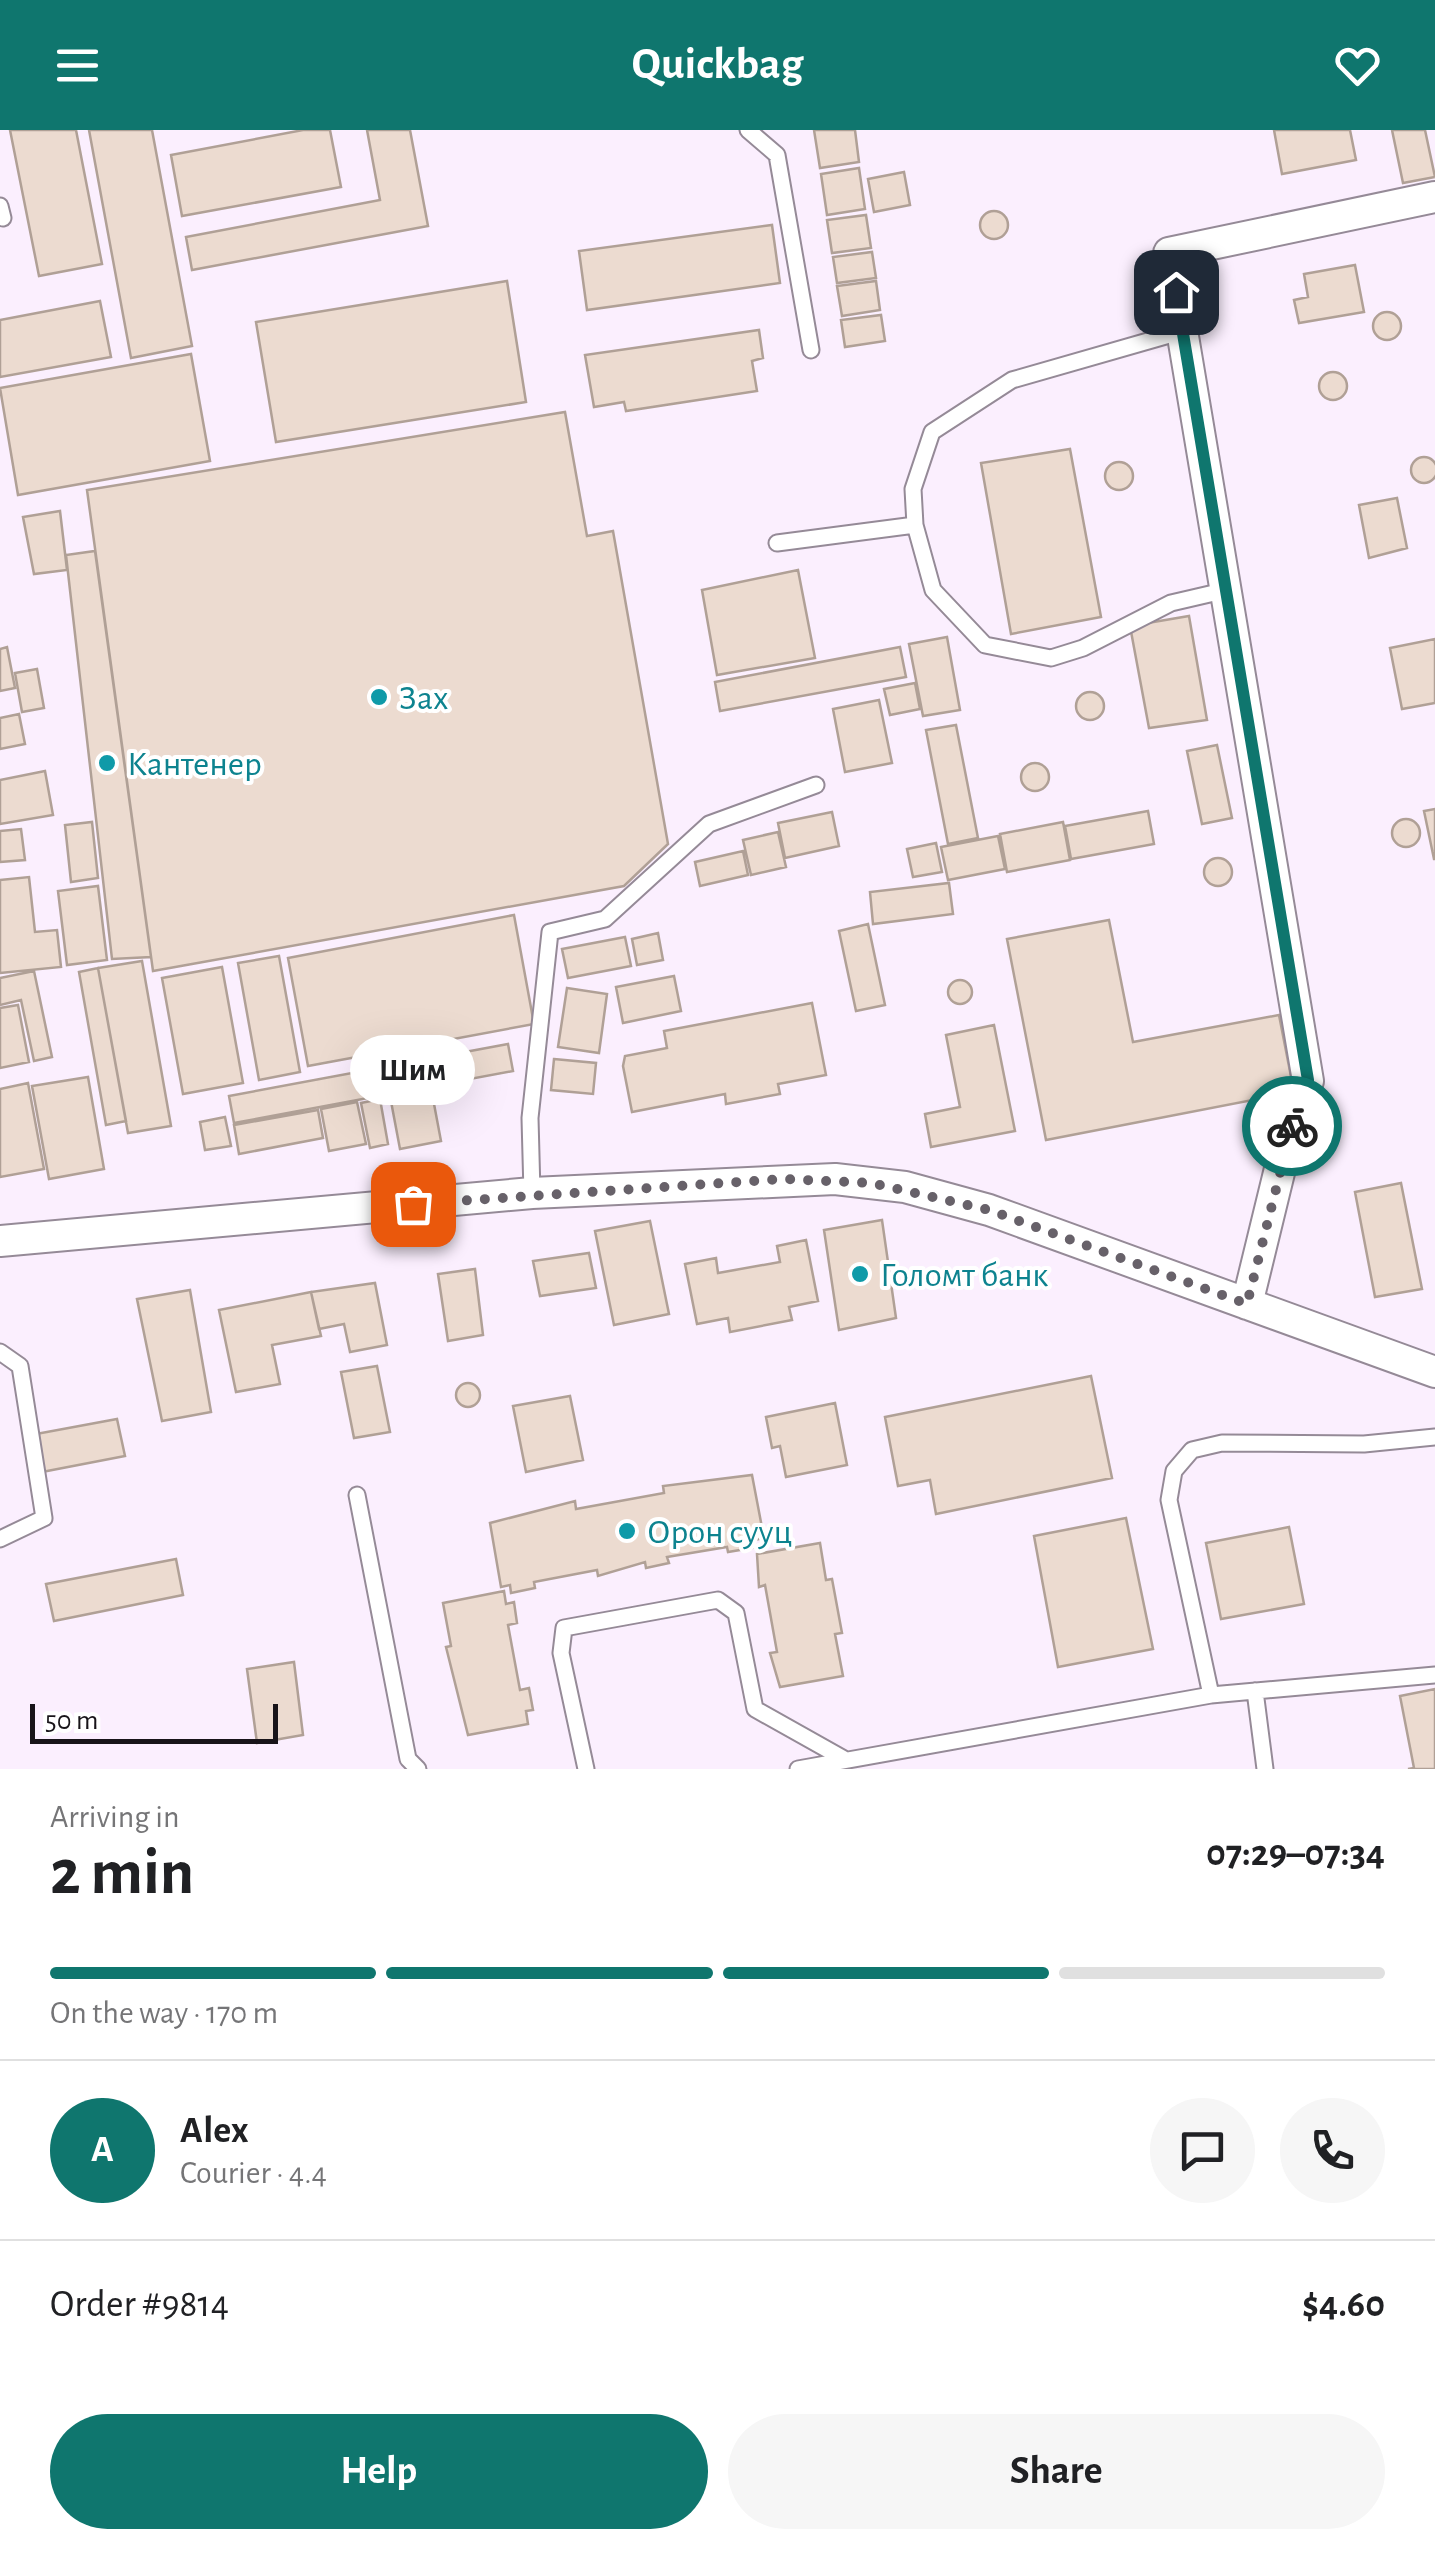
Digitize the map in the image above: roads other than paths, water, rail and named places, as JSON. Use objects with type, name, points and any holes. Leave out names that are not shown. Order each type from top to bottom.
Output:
[{"type":"street","points":[[1247,1304],[1286,1144],[1308,1080],[1169,253],[1435,198]]},
{"type":"street","points":[[0,1241],[532,1193],[783,1179],[905,1188],[989,1210],[1435,1372]]},
{"type":"lane","points":[[748,130],[777,155],[811,350]]},
{"type":"lane","points":[[1183,331],[1012,380],[932,432],[913,488],[915,525],[934,590],[985,645],[1050,658],[1083,648],[1171,604],[1226,590]]},
{"type":"lane","points":[[777,544],[915,525]]},
{"type":"lane","points":[[532,1193],[530,1118],[550,932],[605,919],[709,824],[816,785]]},
{"type":"lane","points":[[0,1352],[20,1366],[44,1518],[0,1539]]},
{"type":"lane","points":[[1212,1696],[1168,1500],[1174,1471],[1192,1450],[1222,1443],[1364,1444],[1435,1437]]},
{"type":"lane","points":[[357,1495],[408,1759],[418,1769]]},
{"type":"lane","points":[[586,1769],[562,1653],[564,1628],[718,1600],[736,1613],[756,1709],[846,1760]]},
{"type":"lane","points":[[798,1769],[1212,1696],[1435,1676]]},
{"type":"lane","points":[[1255,1692],[1265,1769]]},
{"type":"place","name":"Зах","points":[[379,697]]},
{"type":"place","name":"Кантенер","points":[[107,763]]},
{"type":"place","name":"Шим","points":[[413,1204]]},
{"type":"place","name":"Голомт банк","points":[[860,1274]]},
{"type":"place","name":"Орон сууц","points":[[627,1531]]}]
